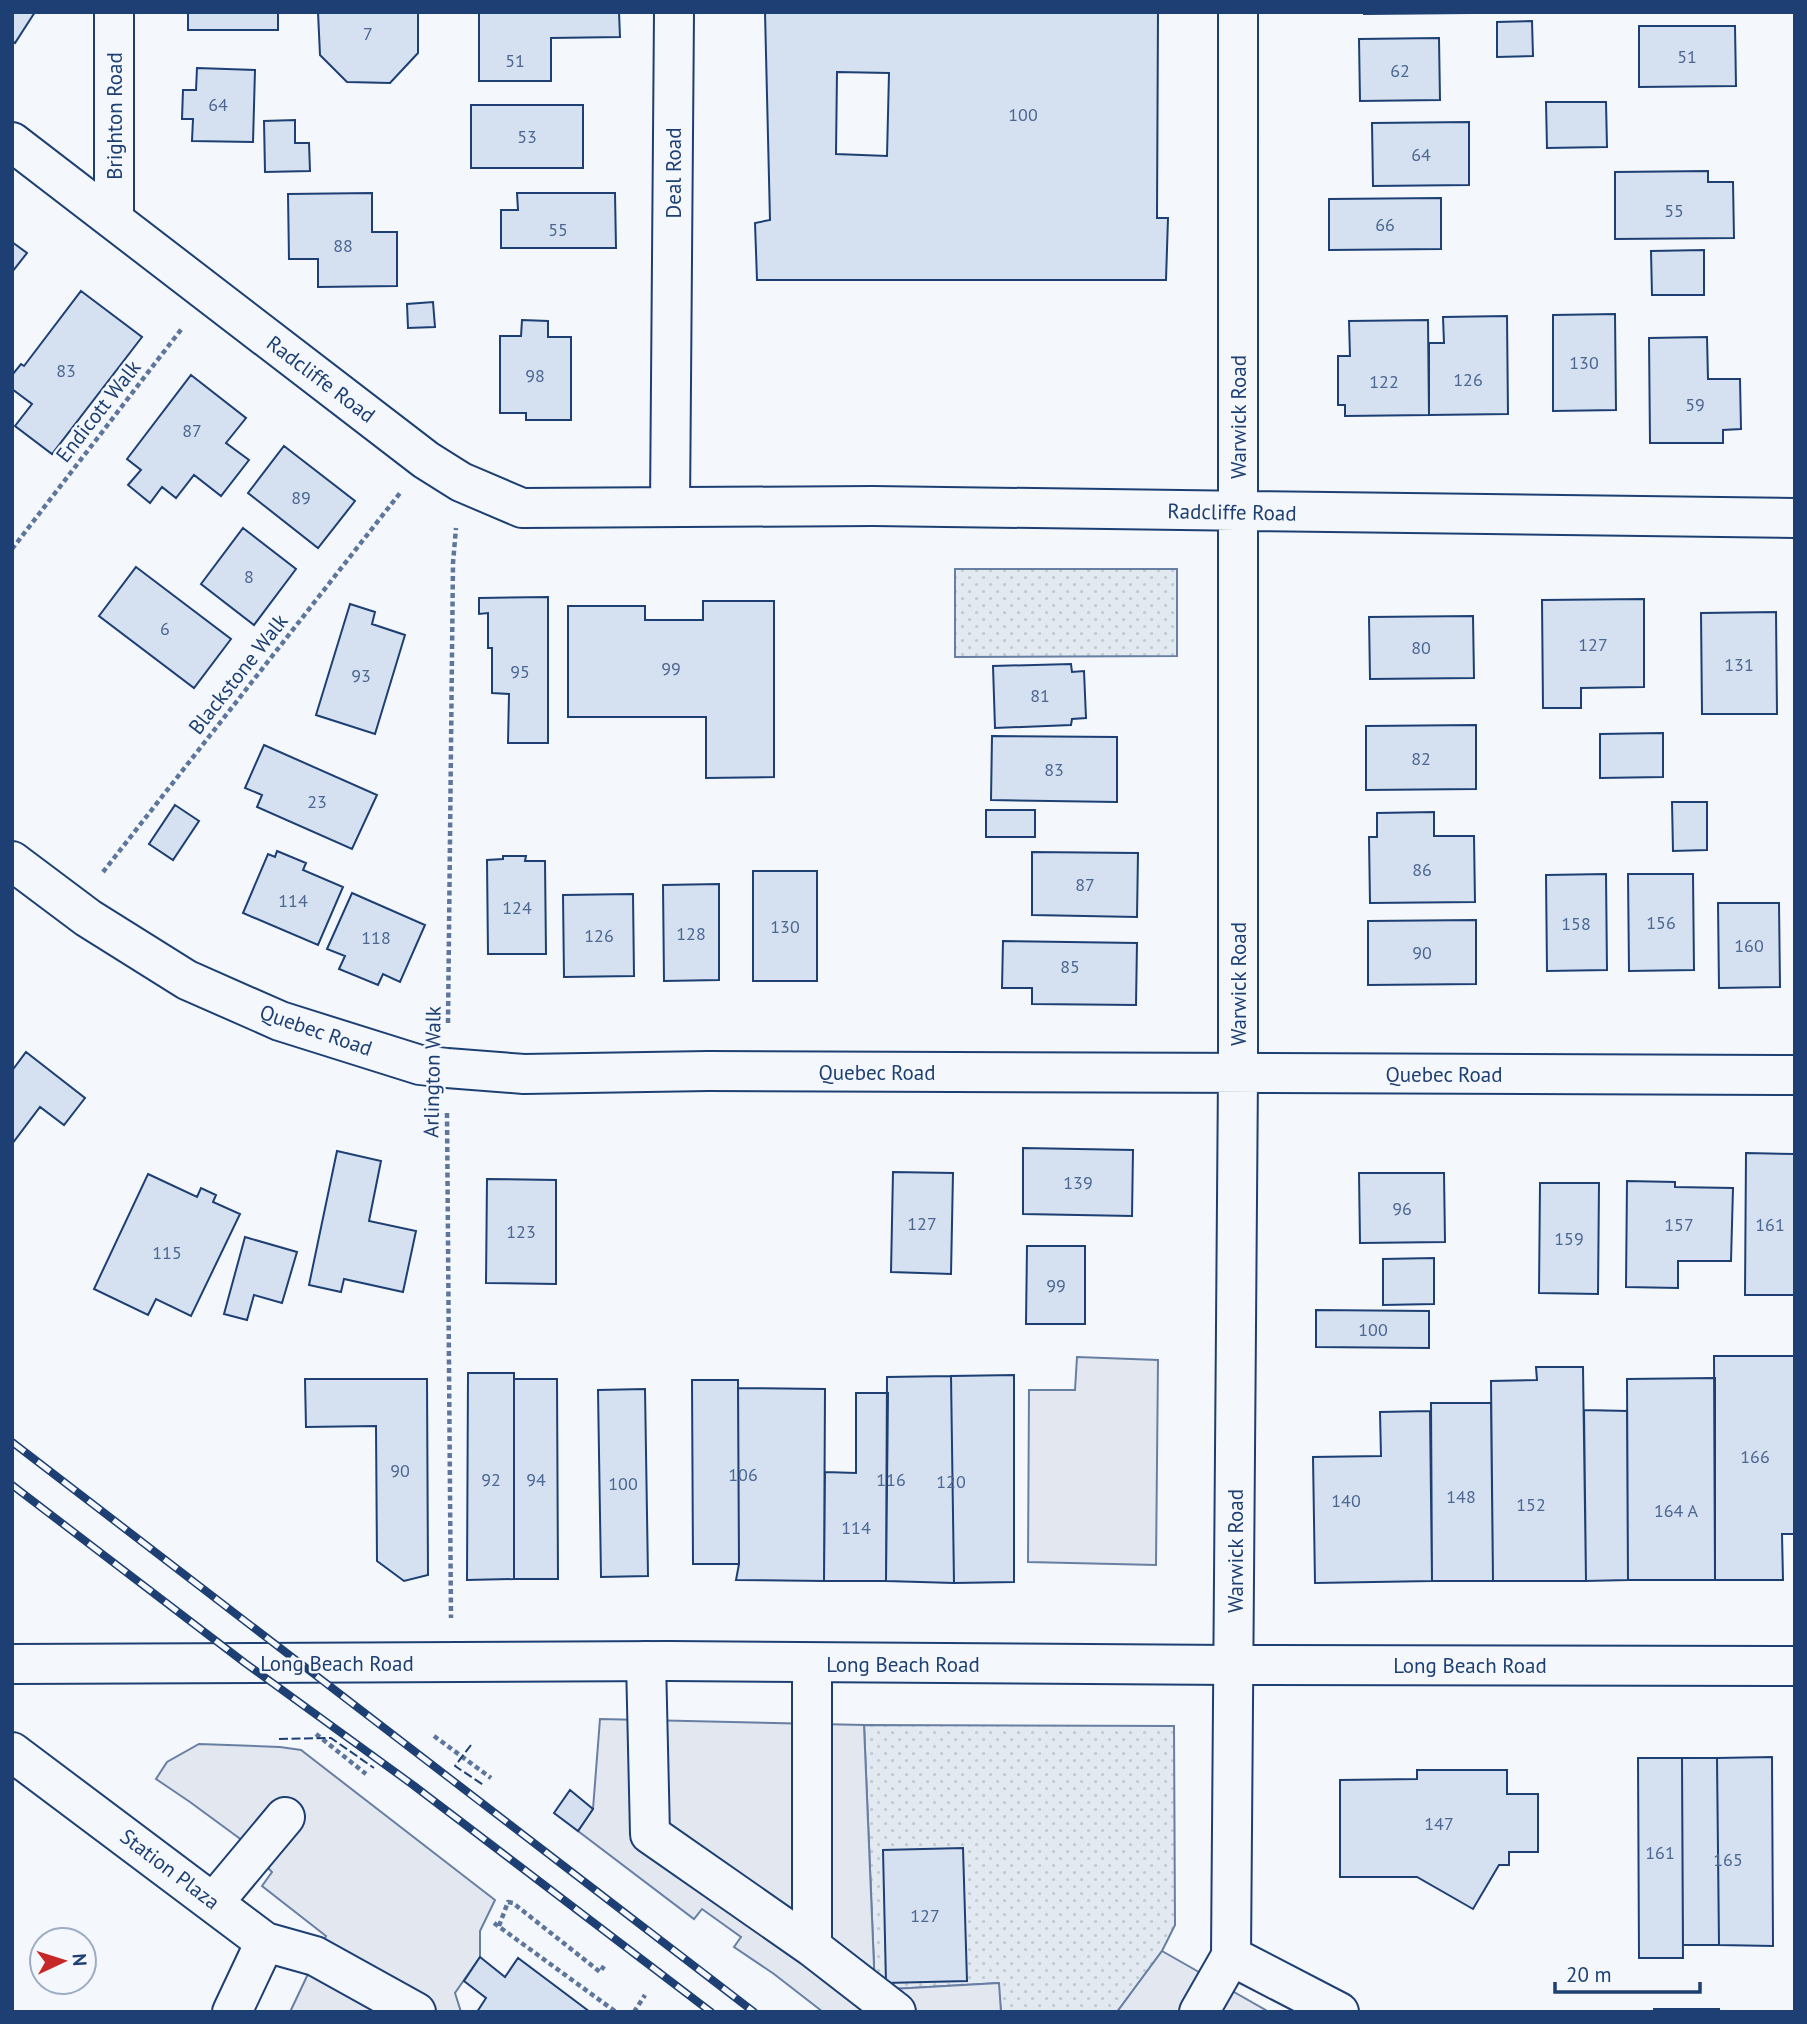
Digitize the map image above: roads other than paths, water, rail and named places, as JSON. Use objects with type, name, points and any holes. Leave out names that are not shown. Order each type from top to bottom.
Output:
[{"type":"street","name":"Brighton Road","points":[[114,12],[114,220]]},
{"type":"street","name":"Deal Road","points":[[670,506],[674,12]]},
{"type":"street","name":"Warwick Road","points":[[1231,1956],[1238,1074],[1238,12]]},
{"type":"street","name":"Radcliffe Road","points":[[12,142],[426,460],[460,482],[522,508],[873,506],[1238,513],[1795,518]]},
{"type":"street","name":"Quebec Road","points":[[12,860],[75,908],[187,981],[280,1021],[420,1065],[524,1074],[708,1071],[1795,1075]]},
{"type":"street","name":"Long Beach Road","points":[[12,1664],[646,1661],[1795,1666]]},
{"type":"street","points":[[646,1661],[650,1834],[812,1947],[896,2012]]},
{"type":"street","points":[[812,1663],[812,1947]]},
{"type":"street","name":"Station Plaza","points":[[12,1752],[265,1942]]},
{"type":"street","points":[[214,1902],[285,1816]]},
{"type":"street","points":[[232,2012],[265,1942],[315,1956],[416,2012]]},
{"type":"street","points":[[1199,2012],[1231,1956],[1339,2012]]},
{"type":"railway","points":[[12,1442],[754,2012]]},
{"type":"railway","points":[[12,1485],[711,2012]]}]
